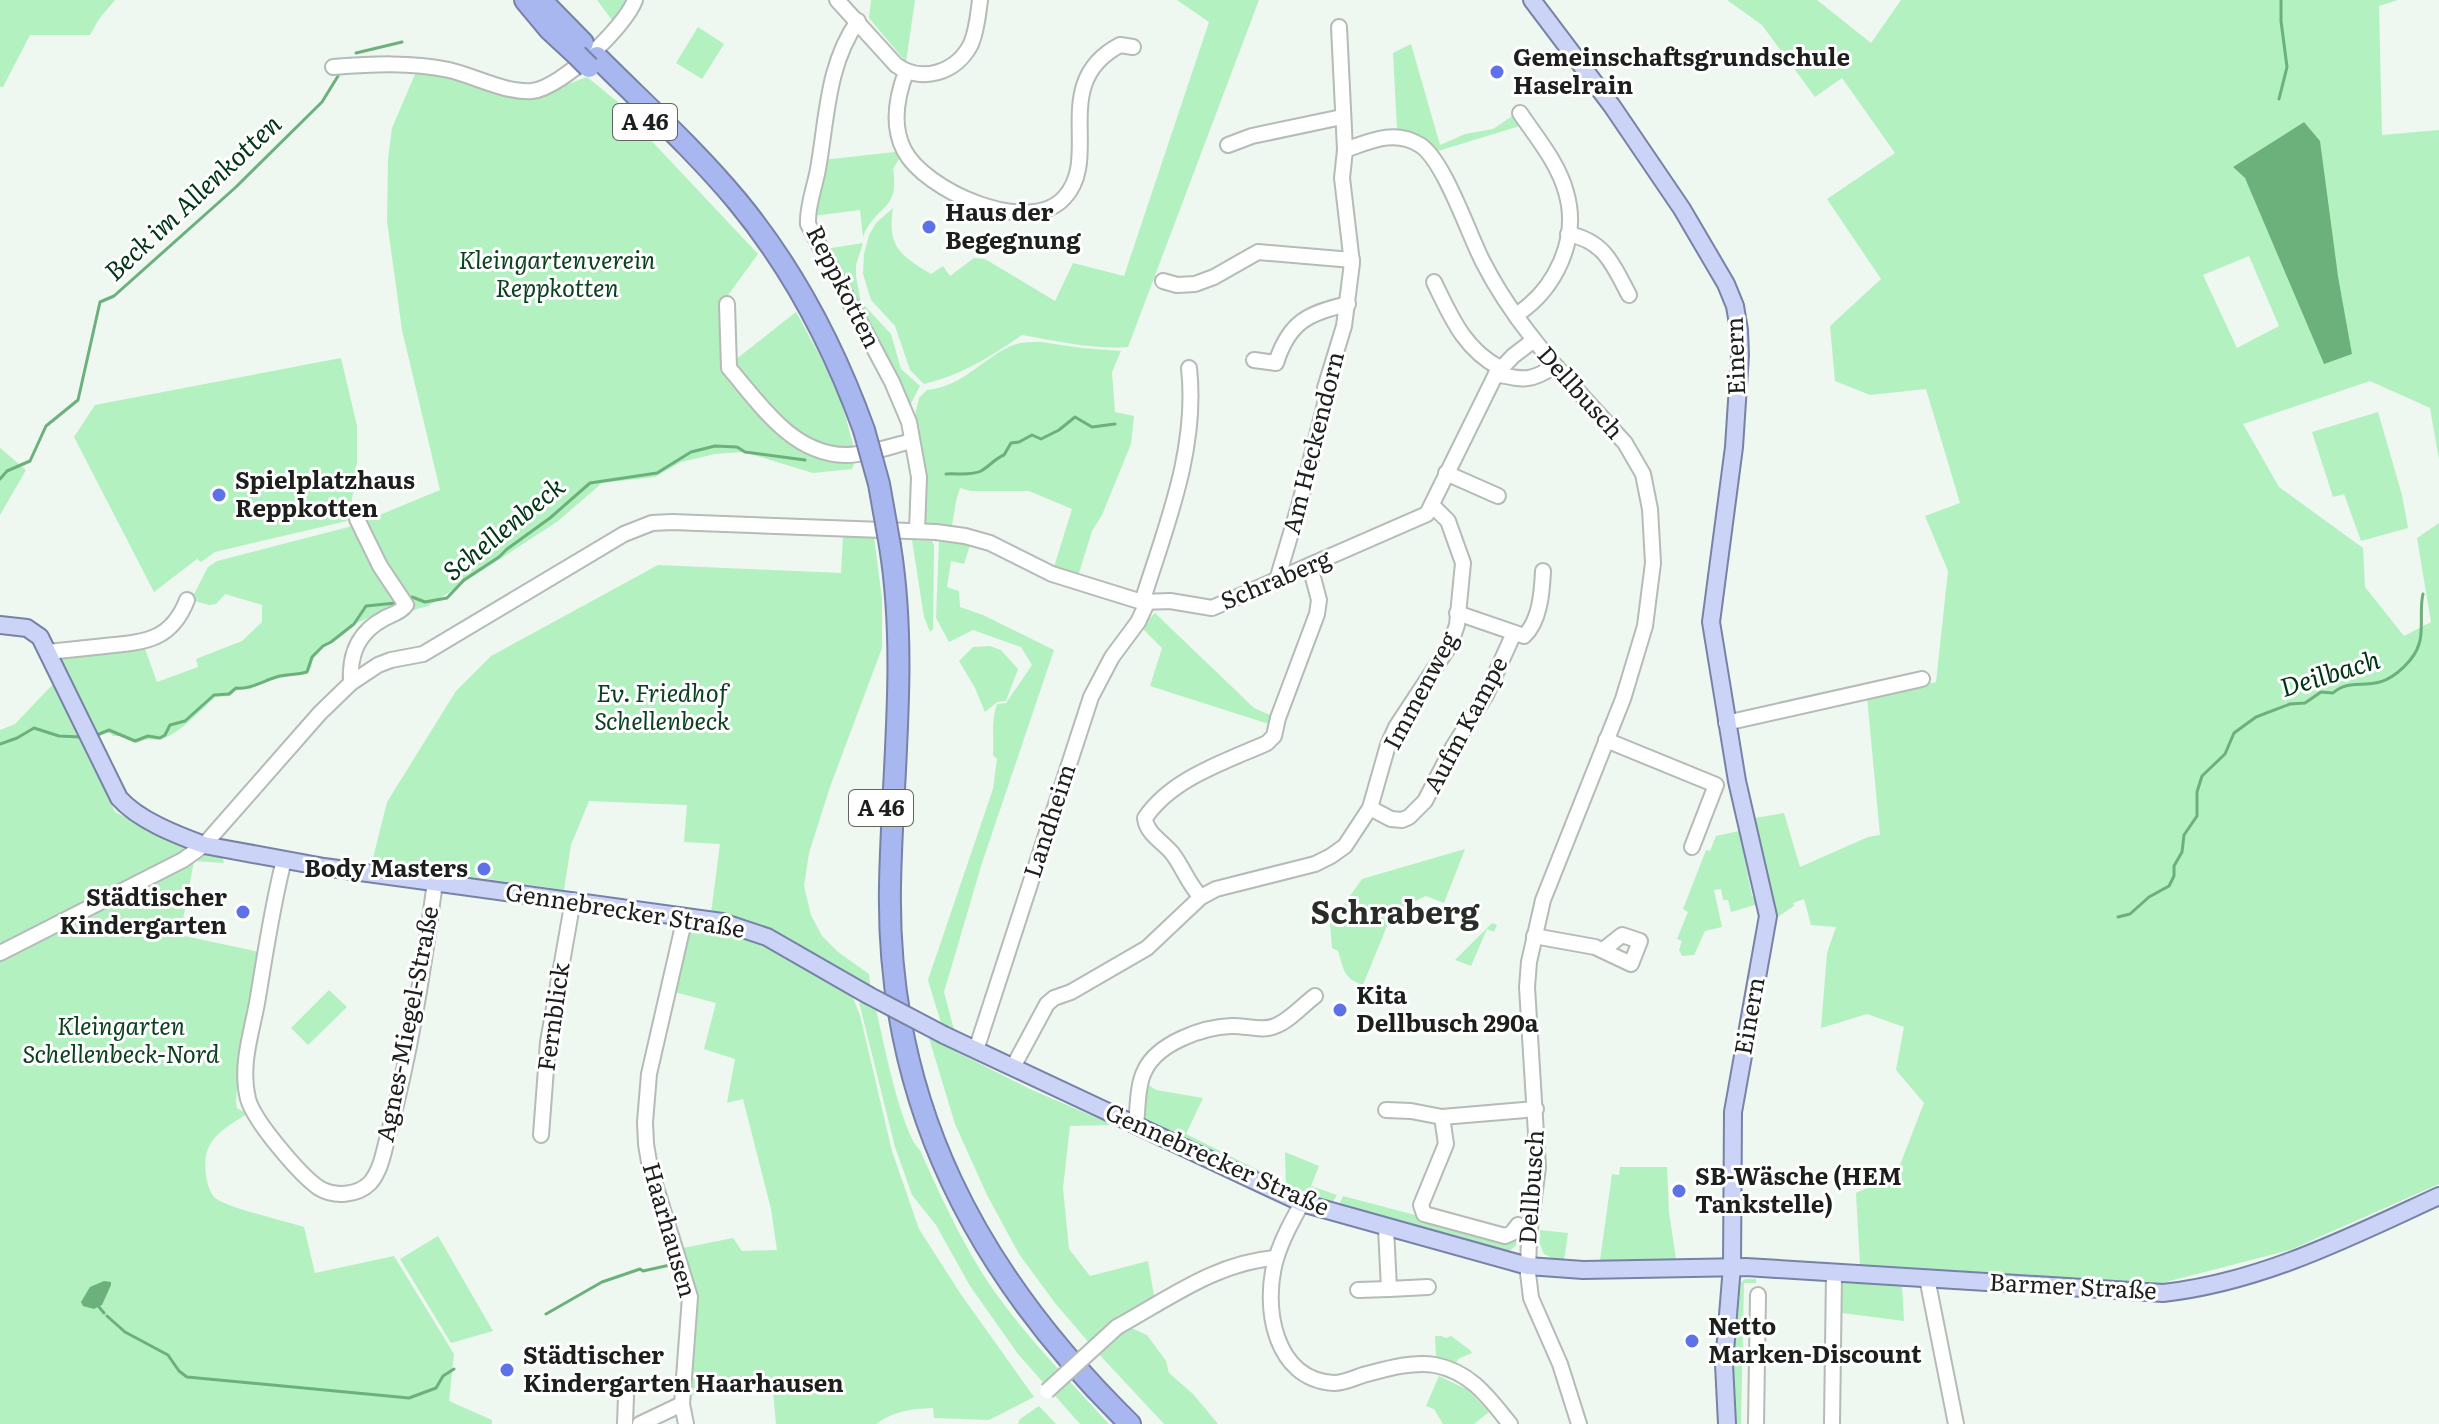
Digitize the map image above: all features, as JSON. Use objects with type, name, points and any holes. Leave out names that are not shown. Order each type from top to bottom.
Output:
[{"type":"highway","name":"A 46","points":[[525,0],[550,30],[587,56]]},
{"type":"highway","name":"A 46","points":[[541,0],[587,56],[758,244],[818,342],[859,431],[871,496],[895,587],[898,644],[891,922],[897,998],[912,1072],[945,1168],[985,1246],[1039,1324],[1130,1424]]},
{"type":"highway","name":"A 46","points":[[885,547],[886,663],[878,913],[885,991],[903,1084],[934,1172],[984,1269],[1043,1348],[1113,1424]]},
{"type":"main road","name":"Einern","points":[[1532,0],[1659,174],[1726,284],[1735,306],[1739,330],[1735,436],[1711,622],[1726,723],[1768,916],[1733,1112],[1732,1266],[1724,1364],[1727,1424]]},
{"type":"main road","name":"Gennebrecker Straße","points":[[0,625],[32,630],[40,637],[119,798],[133,812],[204,845],[284,860],[722,922],[767,937],[944,1035],[1302,1203],[1528,1266],[1583,1270],[1732,1266],[1834,1273]]},
{"type":"main road","name":"Barmer Straße","points":[[1834,1273],[2143,1292],[2177,1291],[2293,1262],[2439,1196]]},
{"type":"street","points":[[339,67],[414,64],[533,91],[553,84],[577,67],[620,24],[635,0]]},
{"type":"street","points":[[837,0],[896,65],[915,75],[944,71],[960,60],[971,44],[980,0]]},
{"type":"street","name":"Reppkotten","points":[[858,21],[848,35],[832,81],[808,224],[905,411],[919,477],[917,531]]},
{"type":"street","name":"Am Heckendorn","points":[[1277,580],[1299,506],[1326,400],[1325,388],[1348,304],[1352,260],[1342,178],[1345,150],[1339,27]]},
{"type":"street","points":[[906,72],[899,93],[897,126],[902,146],[911,162],[947,188],[979,203],[1032,214],[1055,207],[1073,186],[1082,92],[1092,68],[1115,47],[1133,47]]},
{"type":"street","points":[[1516,315],[1538,299],[1548,286],[1562,257],[1568,234],[1567,193],[1552,160],[1520,113]]},
{"type":"street","points":[[1228,145],[1252,136],[1342,117]]},
{"type":"street","name":"Dellbusch","points":[[1345,150],[1395,136],[1421,145],[1429,152],[1485,265],[1516,315],[1555,366],[1625,443],[1643,474],[1650,509],[1653,563],[1645,626],[1630,678],[1543,900],[1529,962],[1527,1012],[1538,1167],[1528,1266],[1531,1298],[1560,1364],[1579,1424]]},
{"type":"street","points":[[1568,234],[1589,240],[1600,249],[1610,260],[1629,295]]},
{"type":"street","points":[[1163,281],[1177,285],[1195,284],[1258,252],[1352,260]]},
{"type":"street","points":[[1434,282],[1455,327],[1466,342],[1498,371],[1524,380],[1555,366]]},
{"type":"street","points":[[727,304],[729,368],[784,430],[803,444],[845,455],[912,441]]},
{"type":"street","name":"Am Heckendorn","points":[[1254,360],[1276,363],[1286,339],[1299,323],[1324,310],[1348,304]]},
{"type":"street","points":[[1432,505],[1498,371],[1534,340]]},
{"type":"street","name":"Landheim","points":[[976,1050],[1091,697],[1112,657],[1138,622],[1183,469],[1191,383],[1189,368]]},
{"type":"street","points":[[1446,473],[1498,496]]},
{"type":"street","name":"Schraberg","points":[[0,953],[183,860],[204,845],[320,713],[351,683],[378,665],[423,654],[624,534],[652,523],[917,531],[965,536],[990,543],[1076,583],[1144,602],[1170,601],[1212,608],[1427,514],[1432,505]]},
{"type":"street","name":"Immenweg","points":[[1013,1067],[1047,1004],[1147,948],[1201,897],[1216,889],[1315,864],[1345,846],[1370,808],[1396,727],[1450,645],[1457,625],[1463,563],[1448,521],[1432,505]]},
{"type":"street","points":[[351,683],[350,667],[359,639],[369,627],[406,605],[380,566],[357,519]]},
{"type":"street","points":[[1201,897],[1188,882],[1174,855],[1146,827],[1145,818],[1178,786],[1267,743],[1274,736],[1317,614],[1319,600],[1310,566]]},
{"type":"street","name":"Aufm Kampe","points":[[1457,613],[1524,636],[1538,607],[1543,571]]},
{"type":"street","points":[[48,652],[129,644],[154,638],[172,627],[187,600]]},
{"type":"street","name":"Aufm Kampe","points":[[1370,808],[1391,819],[1402,820],[1425,801],[1453,747],[1486,695],[1514,633]]},
{"type":"street","points":[[1726,723],[1922,679]]},
{"type":"street","points":[[1606,740],[1716,785],[1692,847]]},
{"type":"street","name":"Agnes-Miegel-Straße","points":[[284,860],[247,1050],[245,1083],[252,1111],[267,1133],[310,1180],[332,1193],[349,1193],[364,1188],[380,1165],[402,1084],[435,882]]},
{"type":"street","name":"Fernblick","points":[[541,1135],[548,1042],[573,900]]},
{"type":"street","name":"Haarhausen","points":[[685,917],[649,1074],[645,1122],[650,1168],[690,1297],[682,1404],[686,1424]]},
{"type":"street","points":[[1534,936],[1603,950]]},
{"type":"street","points":[[1136,1125],[1145,1069],[1169,1045],[1189,1035],[1219,1027],[1275,1027],[1315,996]]},
{"type":"street","name":"Dellbusch","points":[[1386,1110],[1442,1117],[1536,1109]]},
{"type":"street","name":"Dellbusch","points":[[1442,1117],[1446,1144],[1421,1205],[1424,1214],[1505,1236],[1518,1225]]},
{"type":"street","points":[[1302,1203],[1276,1258],[1270,1295],[1272,1317],[1284,1354],[1298,1371],[1314,1380],[1338,1383],[1408,1365],[1434,1365],[1476,1384],[1510,1424]]},
{"type":"street","points":[[1386,1228],[1389,1289]]},
{"type":"street","points":[[1044,1394],[1117,1327],[1230,1266],[1276,1258]]},
{"type":"street","points":[[1832,1424],[1834,1273]]},
{"type":"street","points":[[1927,1278],[1956,1424]]},
{"type":"street","points":[[1358,1290],[1428,1287]]},
{"type":"street","points":[[1756,1424],[1758,1295]]},
{"type":"street","points":[[625,1424],[626,1396]]},
{"type":"street","points":[[640,1424],[682,1404]]},
{"type":"green space","points":[[0,0],[115,0],[90,35],[30,35],[3,87],[0,87]]},
{"type":"green space","points":[[597,0],[629,0],[615,24]]},
{"type":"green space","points":[[871,0],[915,0],[906,62],[869,18]]},
{"type":"green space","points":[[1177,0],[1259,0],[1128,347],[1089,346],[1022,335],[975,364],[924,384],[910,370],[895,326],[871,300],[863,274],[864,254],[876,223],[893,208],[892,232],[898,248],[931,274],[943,266],[950,276],[974,258],[985,259],[1055,301],[1073,263],[1124,276],[1209,22]]},
{"type":"green space","points":[[1727,0],[1817,0],[1871,43],[1901,0],[2398,0],[2379,6],[2382,135],[2439,130],[2439,460],[2430,408],[2370,381],[2243,424],[2279,487],[2363,548],[2365,587],[2404,636],[2431,622],[2417,538],[2439,523],[2439,1184],[2290,1250],[2158,1284],[1860,1266],[1856,1193],[1896,1175],[1924,1103],[1896,1070],[1904,1027],[1867,1014],[1821,1028],[1827,953],[1836,927],[1811,925],[1804,899],[1793,903],[1794,906],[1776,918],[1755,818],[1784,813],[1800,867],[1868,837],[1880,835],[1867,697],[1936,682],[1948,571],[1925,516],[1960,503],[1926,389],[1870,395],[1835,381],[1830,326],[1881,279],[1827,199],[1895,153],[1842,78],[1815,97],[1762,25]],"holes":[[[2304,122],[2338,276],[2352,355],[2245,178],[2233,167]],[[2249,256],[2279,326],[2237,348],[2203,275]]]},
{"type":"green space","points":[[698,27],[724,44],[702,79],[676,63]]},
{"type":"green space","points":[[1411,44],[1440,145],[1465,134],[1493,129],[1514,115],[1523,125],[1438,151],[1423,138],[1397,129],[1393,53]]},
{"type":"green space","name":"Kleingartenverein Reppkotten","points":[[416,72],[531,98],[587,77],[624,107],[646,135],[758,254],[723,302],[730,383],[794,444],[857,457],[852,469],[813,473],[744,452],[715,454],[681,462],[655,477],[602,483],[558,521],[428,606],[406,612],[371,544],[365,521],[440,490],[402,330],[387,221],[392,128]]},
{"type":"green space","points":[[895,152],[899,159],[893,169],[890,201],[868,226],[863,237],[860,210],[813,216],[822,160]]},
{"type":"green space","points":[[863,243],[856,265],[861,302],[891,334],[901,369],[920,386],[909,407],[825,249]]},
{"type":"green space","points":[[796,312],[842,404],[854,448],[834,448],[799,434],[770,408],[735,360]]},
{"type":"green space","points":[[1041,342],[1121,351],[1112,372],[1115,412],[1134,416],[1131,444],[1102,515],[1092,531],[1078,576],[1054,567],[1072,509],[1029,491],[971,491],[960,488],[952,526],[926,525],[926,498],[914,420],[919,398],[927,390],[940,388],[963,377],[1005,349],[1019,343]]},
{"type":"green space","points":[[341,358],[357,426],[357,461],[347,521],[215,552],[201,562],[197,559],[154,592],[74,437],[95,405]]},
{"type":"green space","points":[[2378,412],[2402,495],[2408,528],[2361,541],[2344,494],[2333,497],[2312,432]]},
{"type":"green space","points":[[0,448],[26,470],[0,515]]},
{"type":"green space","points":[[356,525],[396,599],[394,608],[356,623],[323,647],[307,673],[264,681],[251,689],[236,690],[230,696],[215,697],[169,736],[137,743],[110,733],[103,733],[97,738],[58,658],[144,646],[157,682],[198,667],[196,659],[242,641],[262,622],[262,605],[225,594],[216,604],[191,600],[208,567],[217,561]]},
{"type":"green space","name":"Ev. Friedhof Schellenbeck","points":[[843,536],[874,537],[882,599],[882,648],[830,787],[809,853],[804,886],[811,915],[822,936],[869,974],[870,985],[774,930],[747,920],[711,913],[720,844],[684,842],[687,805],[589,801],[571,845],[564,890],[372,862],[387,802],[456,691],[491,656],[658,565],[841,573]]},
{"type":"green space","points":[[912,540],[932,541],[934,546],[933,629],[930,632],[924,617]]},
{"type":"green space","points":[[939,541],[970,545],[964,564],[951,561],[947,587],[959,591],[960,607],[1054,650],[982,863],[944,992],[954,1030],[941,1023],[928,980],[993,789],[997,759],[993,755],[995,710],[997,704],[1006,703],[1032,665],[1021,647],[973,630],[949,642],[936,618]]},
{"type":"green space","points":[[1155,613],[1254,708],[1275,717],[1272,725],[1150,686],[1162,648],[1141,627]]},
{"type":"green space","points":[[990,646],[1001,650],[1018,669],[1006,701],[997,702],[985,712],[959,661],[973,647]]},
{"type":"green space","points":[[55,682],[115,812],[189,850],[0,949],[0,730],[15,724]]},
{"type":"green space","points":[[1739,831],[1752,896],[1758,904],[1731,912],[1728,900],[1723,900],[1721,889],[1714,890],[1722,927],[1705,931],[1694,955],[1682,956],[1679,950],[1682,941],[1677,939],[1688,912],[1683,909],[1706,850],[1710,851],[1716,836]]},
{"type":"green space","points":[[1465,849],[1444,903],[1426,896],[1393,911],[1363,985],[1348,976],[1338,951],[1332,948],[1330,924],[1362,879]]},
{"type":"green space","name":"Kleingarten Schellenbeck-Nord","points":[[201,852],[222,856],[224,863],[194,861],[180,935],[259,952],[236,1101],[237,1108],[247,1114],[221,1131],[210,1145],[205,1163],[212,1193],[215,1198],[232,1206],[304,1227],[315,1273],[394,1256],[454,1354],[449,1401],[492,1420],[492,1424],[0,1424],[0,957]]},
{"type":"green space","points":[[578,910],[673,923],[675,930],[672,926],[581,913],[575,918]]},
{"type":"green space","points":[[1492,923],[1497,925],[1494,932],[1487,929],[1471,966],[1455,960]]},
{"type":"green space","points":[[691,926],[729,931],[757,941],[844,986],[853,998],[860,1015],[892,1151],[919,1229],[1034,1397],[989,1420],[934,1418],[933,1408],[903,1412],[876,1424],[776,1424],[773,1392],[690,1395],[698,1302],[683,1248],[733,1238],[742,1251],[777,1250],[771,1209],[743,1099],[727,1103],[735,1059],[704,1049],[716,1003],[674,992]]},
{"type":"green space","points":[[329,990],[347,1007],[308,1045],[291,1028]]},
{"type":"green space","points":[[859,1002],[876,1009],[906,1125],[978,1266],[1031,1338],[1109,1424],[1080,1424],[1018,1354],[970,1286],[936,1225],[912,1195],[895,1147]]},
{"type":"green space","points":[[929,1038],[1030,1089],[1113,1125],[1070,1126],[1063,1188],[1069,1249],[1090,1276],[1148,1261],[1155,1301],[1091,1345],[1019,1254],[987,1195],[955,1124]]},
{"type":"green space","points":[[1146,1083],[1156,1090],[1203,1098],[1186,1134],[1270,1176],[1278,1184],[1144,1121]]},
{"type":"green space","points":[[1285,1152],[1319,1166],[1311,1186],[1337,1195],[1331,1205],[1286,1188]]},
{"type":"green space","points":[[1620,1167],[1667,1167],[1676,1259],[1600,1260],[1612,1174],[1619,1175]]},
{"type":"green space","points":[[1343,1196],[1502,1238],[1522,1224],[1520,1236],[1518,1243],[1508,1251],[1338,1207]]},
{"type":"green space","points":[[1540,1230],[1568,1233],[1564,1261],[1544,1254],[1539,1242]]},
{"type":"green space","points":[[438,1236],[493,1331],[451,1343],[400,1259]]},
{"type":"green space","points":[[1745,1279],[1756,1279],[1756,1283],[1744,1283],[1741,1424],[1734,1424],[1733,1336],[1738,1285]]},
{"type":"green space","points":[[1842,1283],[1902,1286],[1904,1321],[1842,1313]]},
{"type":"green space","points":[[1127,1326],[1147,1335],[1166,1361],[1169,1373],[1193,1394],[1218,1424],[1164,1424],[1096,1351]]},
{"type":"green space","points":[[1435,1336],[1451,1336],[1472,1353],[1458,1359],[1455,1365],[1436,1358]]},
{"type":"green space","points":[[1439,1376],[1468,1390],[1489,1412],[1474,1424],[1443,1424],[1434,1409],[1426,1406]]},
{"type":"green space","points":[[1039,1406],[1056,1424],[1018,1424],[1020,1419]]},
{"type":"shaded area","points":[[2304,122],[2320,141],[2352,354],[2324,364],[2245,178],[2233,167]]},
{"type":"shaded area","points":[[104,1281],[111,1282],[111,1285],[102,1305],[94,1309],[83,1306],[81,1302],[90,1287]]},
{"type":"waterway","name":"Deilbach","points":[[2279,99],[2287,67],[2281,0]]},
{"type":"waterway","name":"Beck im Allenkotten","points":[[356,53],[402,42]]},
{"type":"waterway","name":"Beck im Allenkotten","points":[[0,479],[7,471],[30,461],[46,426],[78,400],[100,302],[114,296],[236,187],[322,102],[339,70]]},
{"type":"waterway","name":"Schellenbeck","points":[[946,474],[977,473],[1004,455],[1011,443],[1032,435],[1041,439],[1075,417],[1092,427],[1115,424]]},
{"type":"waterway","name":"Schellenbeck","points":[[407,600],[412,597],[425,602],[447,598],[464,580],[550,518],[590,483],[657,473],[691,452],[715,446],[805,460]]},
{"type":"waterway","name":"Deilbach","points":[[2118,917],[2130,914],[2149,897],[2169,886],[2174,876],[2174,866],[2182,852],[2184,835],[2197,816],[2197,792],[2202,776],[2225,754],[2234,733],[2256,717],[2290,704],[2305,703],[2321,692],[2333,693],[2349,685],[2380,682],[2398,672],[2409,662],[2419,644],[2423,594]]},
{"type":"waterway","name":"Schellenbeck","points":[[97,735],[109,730],[135,741],[148,736],[160,738],[170,725],[185,721],[214,695],[229,694],[236,688],[307,672],[312,657],[354,624],[366,606],[396,603]]},
{"type":"waterway","name":"Schellenbeck","points":[[0,744],[34,728],[59,736],[81,737]]},
{"type":"waterway","points":[[546,1314],[602,1282],[640,1269],[670,1265]]},
{"type":"waterway","points":[[99,1307],[104,1313]]},
{"type":"waterway","points":[[107,1316],[125,1332],[168,1355],[187,1377],[409,1398],[436,1388],[443,1376],[454,1369]]},
{"type":"place","name":"Gemeinschaftsgrundschule Haselrain","points":[[1497,72]]},
{"type":"place","name":"Haus der Begegnung","points":[[929,227]]},
{"type":"place","name":"Spielplatzhaus Reppkotten","points":[[219,495]]},
{"type":"place","name":"Body Masters","points":[[484,869]]},
{"type":"place","name":"Städtischer Kindergarten","points":[[243,912]]},
{"type":"place","name":"Kita Dellbusch 290a","points":[[1340,1010]]},
{"type":"place","name":"SB-Wäsche (HEM Tankstelle)","points":[[1679,1191]]},
{"type":"place","name":"Netto Marken-Discount","points":[[1692,1341]]},
{"type":"place","name":"Städtischer Kindergarten Haarhausen","points":[[507,1370]]},
{"type":"district","name":"Schraberg","points":[[1395,913]]}]
